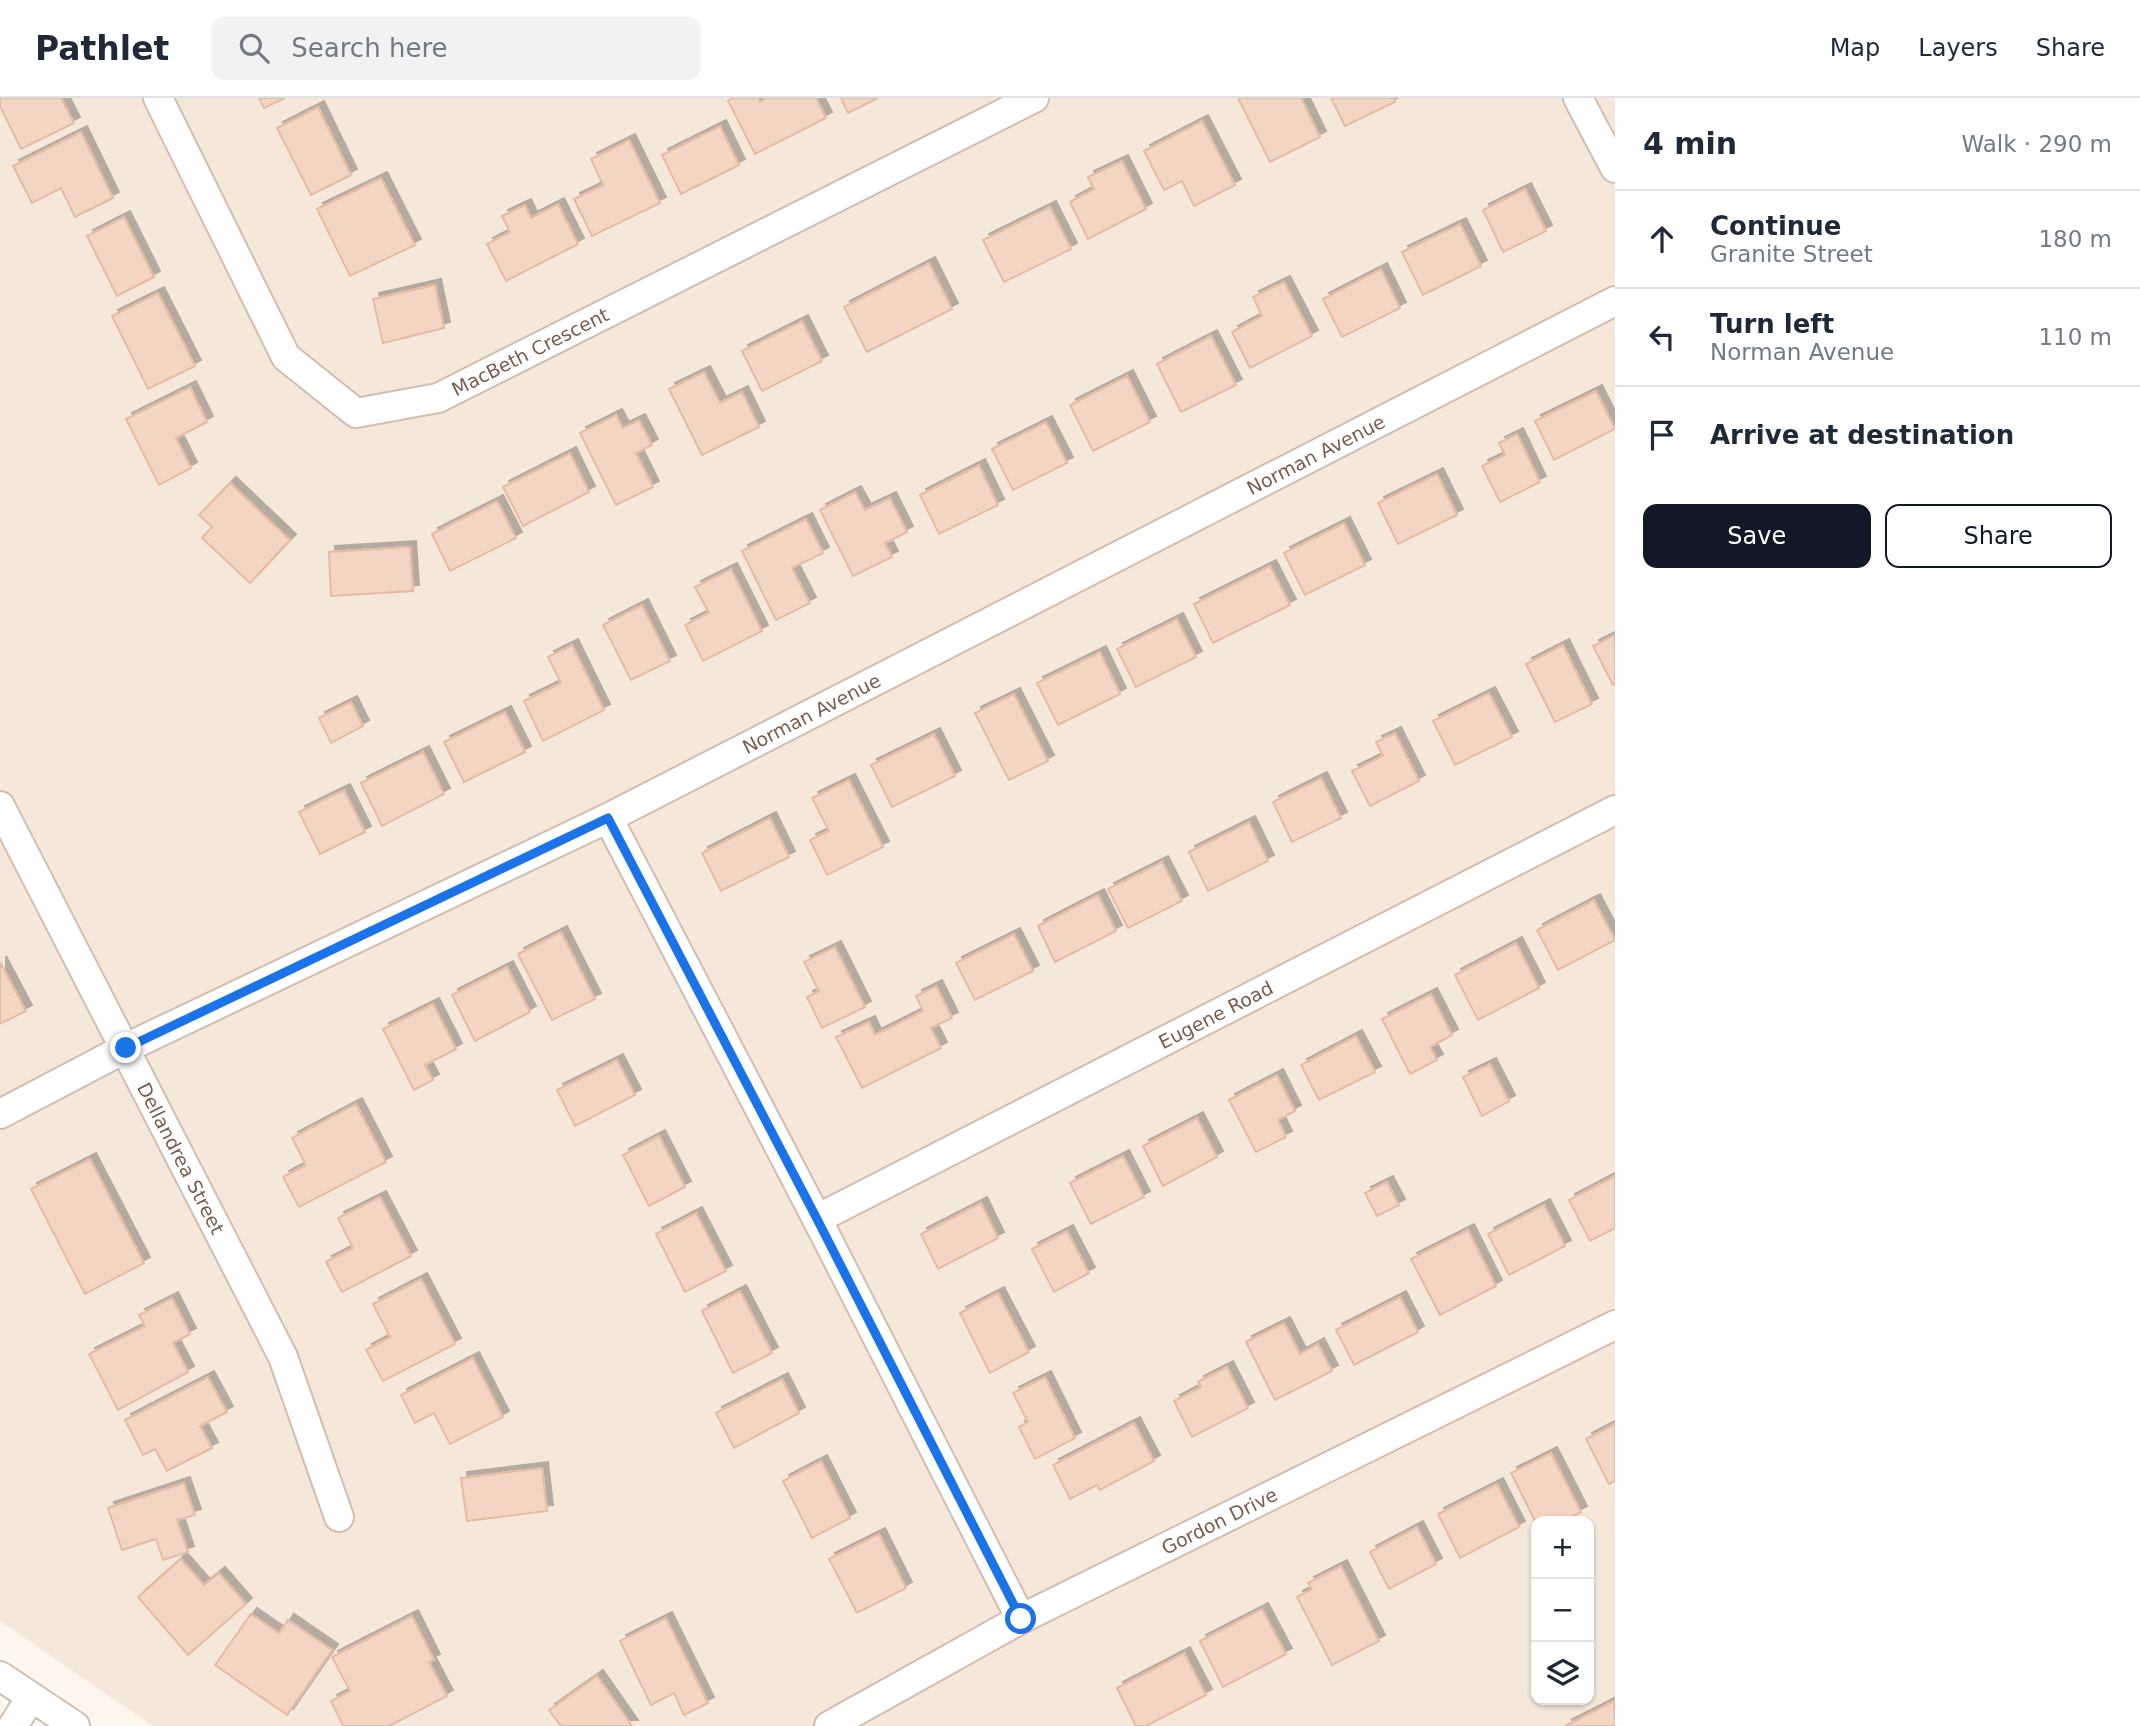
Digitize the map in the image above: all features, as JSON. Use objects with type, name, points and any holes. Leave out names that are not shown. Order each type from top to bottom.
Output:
[{"type":"street","name":"MacBeth Crescent","points":[[158,98],[286,356],[356,414],[438,398],[1034,98]]},
{"type":"street","points":[[1578,98],[1615,168]]},
{"type":"street","name":"Norman Avenue","points":[[0,1114],[126,1048],[608,818],[1615,301]]},
{"type":"street","name":"Dellandrea Street","points":[[0,806],[283,1357],[339,1517]]},
{"type":"street","name":"Eugene Road","points":[[817,1219],[1615,810]]},
{"type":"street","points":[[608,818],[1021,1619]]},
{"type":"street","name":"Gordon Drive","points":[[829,1726],[1021,1619],[1615,1325]]},
{"type":"street","points":[[0,1676],[75,1726]]},
{"type":"street","points":[[13,1726],[31,1697]]},
{"type":"shaded area","points":[[0,98],[1615,98],[1615,1726],[153,1726],[0,1621]]},
{"type":"building","points":[[0,98],[61,98],[74,123],[21,149],[0,106]]},
{"type":"building","points":[[259,98],[285,98],[264,108]]},
{"type":"building","points":[[733,98],[758,98],[760,102],[767,98],[816,98],[826,118],[755,154],[728,101]]},
{"type":"building","points":[[841,98],[878,98],[848,113]]},
{"type":"building","points":[[1238,98],[1301,98],[1320,137],[1270,162]]},
{"type":"building","points":[[1331,98],[1393,98],[1395,102],[1345,126]]},
{"type":"building","points":[[318,107],[351,175],[311,195],[277,128]]},
{"type":"building","points":[[1202,121],[1235,185],[1194,206],[1182,181],[1164,190],[1144,151]]},
{"type":"building","points":[[720,126],[739,165],[681,194],[662,155]]},
{"type":"building","points":[[81,132],[113,198],[75,217],[61,188],[32,203],[13,166]]},
{"type":"building","points":[[629,140],[660,203],[592,236],[574,199],[603,185],[591,159]]},
{"type":"building","points":[[1122,161],[1146,209],[1088,239],[1070,202],[1094,189],[1088,177]]},
{"type":"building","points":[[381,178],[415,245],[350,276],[317,209]]},
{"type":"building","points":[[1525,189],[1546,231],[1503,252],[1483,210]]},
{"type":"building","points":[[558,204],[578,244],[506,281],[487,244],[510,232],[502,216],[525,205],[531,218]]},
{"type":"building","points":[[1050,207],[1071,249],[1004,282],[983,240]]},
{"type":"building","points":[[124,217],[154,277],[117,296],[87,236]]},
{"type":"building","points":[[1460,224],[1481,266],[1423,295],[1402,252]]},
{"type":"building","points":[[929,263],[952,309],[867,352],[844,307]]},
{"type":"building","points":[[1381,269],[1400,308],[1342,337],[1323,299]]},
{"type":"building","points":[[1284,282],[1312,336],[1250,368],[1232,332],[1262,316],[1253,297]]},
{"type":"building","points":[[435,285],[444,328],[383,343],[373,299]]},
{"type":"building","points":[[158,293],[195,366],[148,389],[112,316]]},
{"type":"building","points":[[802,321],[822,361],[762,391],[742,351]]},
{"type":"building","points":[[1211,336],[1236,385],[1181,412],[1157,364]]},
{"type":"building","points":[[704,372],[720,403],[742,392],[759,427],[702,455],[669,389]]},
{"type":"building","points":[[1127,376],[1150,422],[1093,451],[1070,405]]},
{"type":"building","points":[[190,387],[207,422],[176,438],[191,468],[159,485],[126,419]]},
{"type":"building","points":[[1596,391],[1615,429],[1554,460],[1535,421]]},
{"type":"building","points":[[616,415],[623,428],[639,420],[652,445],[636,453],[653,487],[616,505],[580,433]]},
{"type":"building","points":[[1046,422],[1067,463],[1013,490],[992,449]]},
{"type":"building","points":[[1517,434],[1540,482],[1500,502],[1482,466],[1505,455],[1499,443]]},
{"type":"building","points":[[570,453],[589,492],[523,526],[503,487]]},
{"type":"building","points":[[979,465],[998,505],[939,534],[920,495]]},
{"type":"building","points":[[1437,474],[1457,515],[1398,544],[1378,503]]},
{"type":"building","points":[[230,483],[290,540],[250,583],[202,538],[212,527],[199,515]]},
{"type":"building","points":[[855,492],[865,510],[890,498],[907,532],[885,543],[892,557],[853,576],[820,510]]},
{"type":"building","points":[[497,501],[516,538],[450,571],[432,534]]},
{"type":"building","points":[[806,519],[823,553],[792,568],[810,603],[776,620],[742,551]]},
{"type":"building","points":[[1344,523],[1365,565],[1305,595],[1284,553]]},
{"type":"building","points":[[410,547],[413,591],[331,596],[329,552]]},
{"type":"building","points":[[1270,566],[1290,605],[1213,643],[1194,604]]},
{"type":"building","points":[[731,569],[762,631],[703,661],[685,625],[709,613],[695,587]]},
{"type":"building","points":[[642,605],[670,661],[631,680],[603,625]]},
{"type":"building","points":[[1177,619],[1196,657],[1136,687],[1117,649]]},
{"type":"building","points":[[1615,635],[1615,683],[1613,685],[1593,646]]},
{"type":"building","points":[[572,645],[604,710],[543,741],[524,701],[561,683],[548,657]]},
{"type":"building","points":[[1563,645],[1592,704],[1555,722],[1526,664]]},
{"type":"building","points":[[1100,652],[1120,694],[1058,725],[1037,683]]},
{"type":"building","points":[[1489,693],[1512,737],[1455,765],[1433,721]]},
{"type":"building","points":[[1014,694],[1048,761],[1009,780],[975,713]]},
{"type":"building","points":[[351,702],[363,726],[331,743],[319,718]]},
{"type":"building","points":[[505,712],[525,752],[464,782],[444,742]]},
{"type":"building","points":[[1395,733],[1419,781],[1370,806],[1352,771],[1383,756],[1376,742]]},
{"type":"building","points":[[934,734],[955,776],[892,807],[871,765]]},
{"type":"building","points":[[423,752],[444,794],[382,826],[361,783]]},
{"type":"building","points":[[1321,778],[1341,818],[1292,842],[1273,802]]},
{"type":"building","points":[[849,780],[883,847],[827,875],[810,840],[829,831],[812,798]]},
{"type":"building","points":[[344,790],[365,832],[320,854],[299,812]]},
{"type":"building","points":[[770,818],[789,857],[721,891],[702,853]]},
{"type":"building","points":[[1249,822],[1268,861],[1208,891],[1189,852]]},
{"type":"building","points":[[1162,862],[1182,901],[1128,928],[1108,889]]},
{"type":"building","points":[[1098,895],[1116,931],[1055,962],[1038,926]]},
{"type":"building","points":[[1594,900],[1615,940],[1558,970],[1537,930]]},
{"type":"building","points":[[561,932],[595,999],[552,1020],[518,954]]},
{"type":"building","points":[[1014,934],[1033,971],[975,1000],[956,963]]},
{"type":"building","points":[[1516,943],[1539,988],[1478,1020],[1455,975]]},
{"type":"building","points":[[835,947],[865,1007],[822,1028],[807,997],[819,991],[804,962]]},
{"type":"building","points":[[0,962],[26,1011],[0,1024]]},
{"type":"building","points":[[507,967],[530,1012],[475,1041],[452,995]]},
{"type":"building","points":[[936,986],[952,1018],[931,1028],[941,1048],[862,1088],[836,1037],[869,1022],[875,1035],[923,1011],[916,996]]},
{"type":"building","points":[[1431,994],[1452,1035],[1430,1047],[1437,1060],[1410,1074],[1382,1019]]},
{"type":"building","points":[[433,1004],[456,1049],[425,1065],[433,1080],[414,1090],[383,1029]]},
{"type":"building","points":[[1356,1036],[1375,1072],[1319,1100],[1301,1065]]},
{"type":"building","points":[[617,1060],[635,1095],[575,1126],[557,1090]]},
{"type":"building","points":[[1490,1064],[1509,1101],[1482,1116],[1463,1077]]},
{"type":"building","points":[[1277,1075],[1295,1111],[1278,1120],[1286,1137],[1256,1152],[1229,1100]]},
{"type":"building","points":[[356,1104],[386,1162],[299,1207],[283,1177],[306,1165],[292,1138]]},
{"type":"building","points":[[1197,1118],[1217,1157],[1163,1186],[1143,1146]]},
{"type":"building","points":[[659,1136],[685,1187],[649,1206],[623,1155]]},
{"type":"building","points":[[1123,1156],[1144,1197],[1091,1224],[1070,1183]]},
{"type":"building","points":[[90,1159],[144,1263],[85,1294],[31,1189]]},
{"type":"building","points":[[1615,1176],[1615,1228],[1590,1241],[1569,1200]]},
{"type":"building","points":[[1387,1182],[1399,1205],[1377,1216],[1365,1193]]},
{"type":"building","points":[[380,1197],[411,1256],[342,1292],[326,1262],[353,1248],[338,1218]]},
{"type":"building","points":[[981,1203],[998,1238],[938,1269],[921,1234]]},
{"type":"building","points":[[1544,1205],[1565,1246],[1509,1275],[1488,1234]]},
{"type":"building","points":[[696,1213],[726,1271],[685,1292],[656,1234]]},
{"type":"building","points":[[1468,1230],[1496,1286],[1440,1315],[1411,1259]]},
{"type":"building","points":[[1067,1231],[1089,1273],[1054,1292],[1032,1249]]},
{"type":"building","points":[[421,1279],[455,1344],[383,1381],[366,1350],[390,1337],[373,1304]]},
{"type":"building","points":[[740,1291],[772,1353],[733,1373],[702,1311]]},
{"type":"building","points":[[998,1293],[1029,1352],[990,1373],[960,1313]]},
{"type":"building","points":[[1400,1297],[1418,1332],[1354,1365],[1336,1330]]},
{"type":"building","points":[[172,1298],[190,1334],[173,1343],[188,1372],[118,1410],[89,1354],[145,1326],[139,1315]]},
{"type":"building","points":[[1284,1323],[1300,1354],[1318,1344],[1332,1371],[1275,1400],[1246,1342]]},
{"type":"building","points":[[473,1358],[503,1417],[450,1444],[434,1413],[415,1423],[401,1395]]},
{"type":"building","points":[[1227,1367],[1248,1408],[1192,1437],[1174,1401],[1201,1387],[1198,1382]]},
{"type":"building","points":[[208,1377],[227,1412],[200,1426],[212,1448],[167,1471],[155,1449],[143,1455],[125,1420]]},
{"type":"building","points":[[1045,1377],[1075,1438],[1035,1459],[1019,1427],[1028,1422],[1013,1393]]},
{"type":"building","points":[[782,1379],[799,1413],[734,1448],[716,1413]]},
{"type":"building","points":[[1134,1423],[1154,1461],[1100,1490],[1097,1485],[1070,1499],[1053,1465]]},
{"type":"building","points":[[1615,1424],[1615,1481],[1609,1484],[1586,1439]]},
{"type":"building","points":[[1551,1453],[1581,1512],[1573,1516],[1532,1516],[1511,1473]]},
{"type":"building","points":[[821,1461],[850,1518],[812,1538],[783,1481]]},
{"type":"building","points":[[542,1468],[547,1511],[467,1521],[461,1478]]},
{"type":"building","points":[[184,1483],[195,1515],[177,1520],[188,1552],[163,1560],[156,1539],[122,1550],[108,1508]]},
{"type":"building","points":[[1497,1484],[1519,1527],[1460,1558],[1438,1514]]},
{"type":"building","points":[[1417,1527],[1436,1564],[1389,1589],[1370,1552]]},
{"type":"building","points":[[879,1534],[906,1588],[857,1613],[829,1559]]},
{"type":"building","points":[[181,1559],[204,1585],[219,1573],[246,1604],[188,1655],[138,1597]]},
{"type":"building","points":[[1341,1566],[1379,1641],[1332,1665],[1297,1597],[1312,1589],[1308,1583]]},
{"type":"building","points":[[1262,1609],[1286,1654],[1223,1687],[1200,1641]]},
{"type":"building","points":[[251,1614],[279,1633],[288,1620],[332,1650],[287,1715],[215,1665]]},
{"type":"building","points":[[412,1616],[434,1660],[429,1662],[447,1696],[389,1726],[343,1726],[331,1701],[350,1691],[332,1657]]},
{"type":"building","points":[[666,1618],[708,1703],[684,1715],[674,1693],[651,1705],[620,1641]]},
{"type":"building","points":[[1184,1653],[1206,1695],[1146,1726],[1136,1726],[1117,1688]]},
{"type":"building","points":[[597,1676],[632,1726],[561,1726],[549,1710]]},
{"type":"building","points":[[1614,1701],[1615,1726],[1565,1726]]},
{"type":"route","points":[[126,1048],[608,818],[1021,1619]]}]
